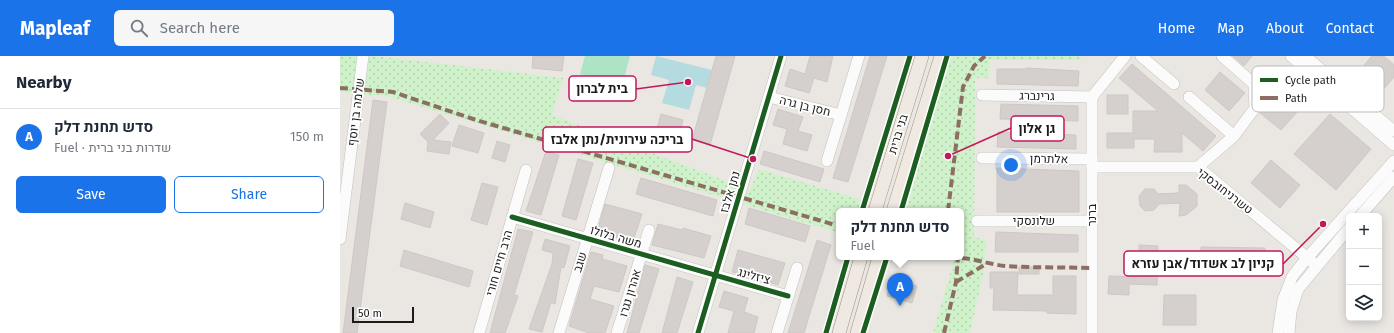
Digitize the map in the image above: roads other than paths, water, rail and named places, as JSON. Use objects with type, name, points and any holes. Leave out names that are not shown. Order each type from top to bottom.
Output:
[{"type":"main road","name":"בני ברית","points":[[876,208],[922,56]]},
{"type":"main road","points":[[894,208],[940,56]]},
{"type":"main road","points":[[839,333],[860,260]]},
{"type":"main road","points":[[857,333],[879,260]]},
{"type":"street","name":"שלמה בן יוסף","points":[[340,239],[363,56]]},
{"type":"street","name":"נתן אלבז","points":[[698,333],[781,56]]},
{"type":"street","points":[[841,115],[859,56]]},
{"type":"street","points":[[1092,97],[1125,56]]},
{"type":"street","points":[[1141,56],[1174,84]]},
{"type":"street","points":[[1222,56],[1252,82]]},
{"type":"street","points":[[1291,56],[1303,66]]},
{"type":"street","points":[[1305,56],[1317,66]]},
{"type":"street","name":"גרינברג","points":[[982,95],[1092,97]]},
{"type":"street","name":"חסן בן גרה","points":[[769,97],[841,115],[827,161]]},
{"type":"street","name":"ברנר","points":[[1092,97],[1092,333]]},
{"type":"street","points":[[1189,97],[1234,136]]},
{"type":"street","points":[[1198,167],[1234,136],[1252,112]]},
{"type":"street","points":[[1356,112],[1394,145]]},
{"type":"street","points":[[1373,112],[1392,128]]},
{"type":"street","name":"אלתרמן","points":[[982,158],[1092,163]]},
{"type":"street","points":[[1278,333],[1282,300],[1292,277],[1307,258],[1394,161]]},
{"type":"street","name":"טשרניחובסקי","points":[[1092,163],[1198,167],[1316,266]]},
{"type":"street","name":"שגב","points":[[559,333],[609,168]]},
{"type":"street","name":"הרב חיים חורי","points":[[479,333],[526,170]]},
{"type":"street","points":[[1363,213],[1393,179]]},
{"type":"street","name":"משה בלולו","points":[[512,217],[715,276]]},
{"type":"street","name":"שלונסקי","points":[[977,221],[1092,221]]},
{"type":"street","name":"אהרון נגרו","points":[[617,333],[650,230]]},
{"type":"street","points":[[1289,333],[1291,311],[1298,289],[1346,231]]},
{"type":"street","points":[[777,333],[797,268]]},
{"type":"street","name":"ציזלינג","points":[[715,276],[788,296]]},
{"type":"water","points":[[656,56],[712,70],[707,88],[696,85],[689,110],[662,103],[669,80],[651,75]]},
{"type":"place","name":"בית לברון","points":[[688,82]]},
{"type":"place","name":"גן אלון","points":[[948,156]]},
{"type":"place","name":"בריכה עירונית/נתן אלבז","points":[[753,159]]},
{"type":"place","name":"קניון לב אשדוד/אבן עזרא","points":[[1323,224]]},
{"type":"place","name":"סדש תחנת דלק","points":[[900,306]]}]
